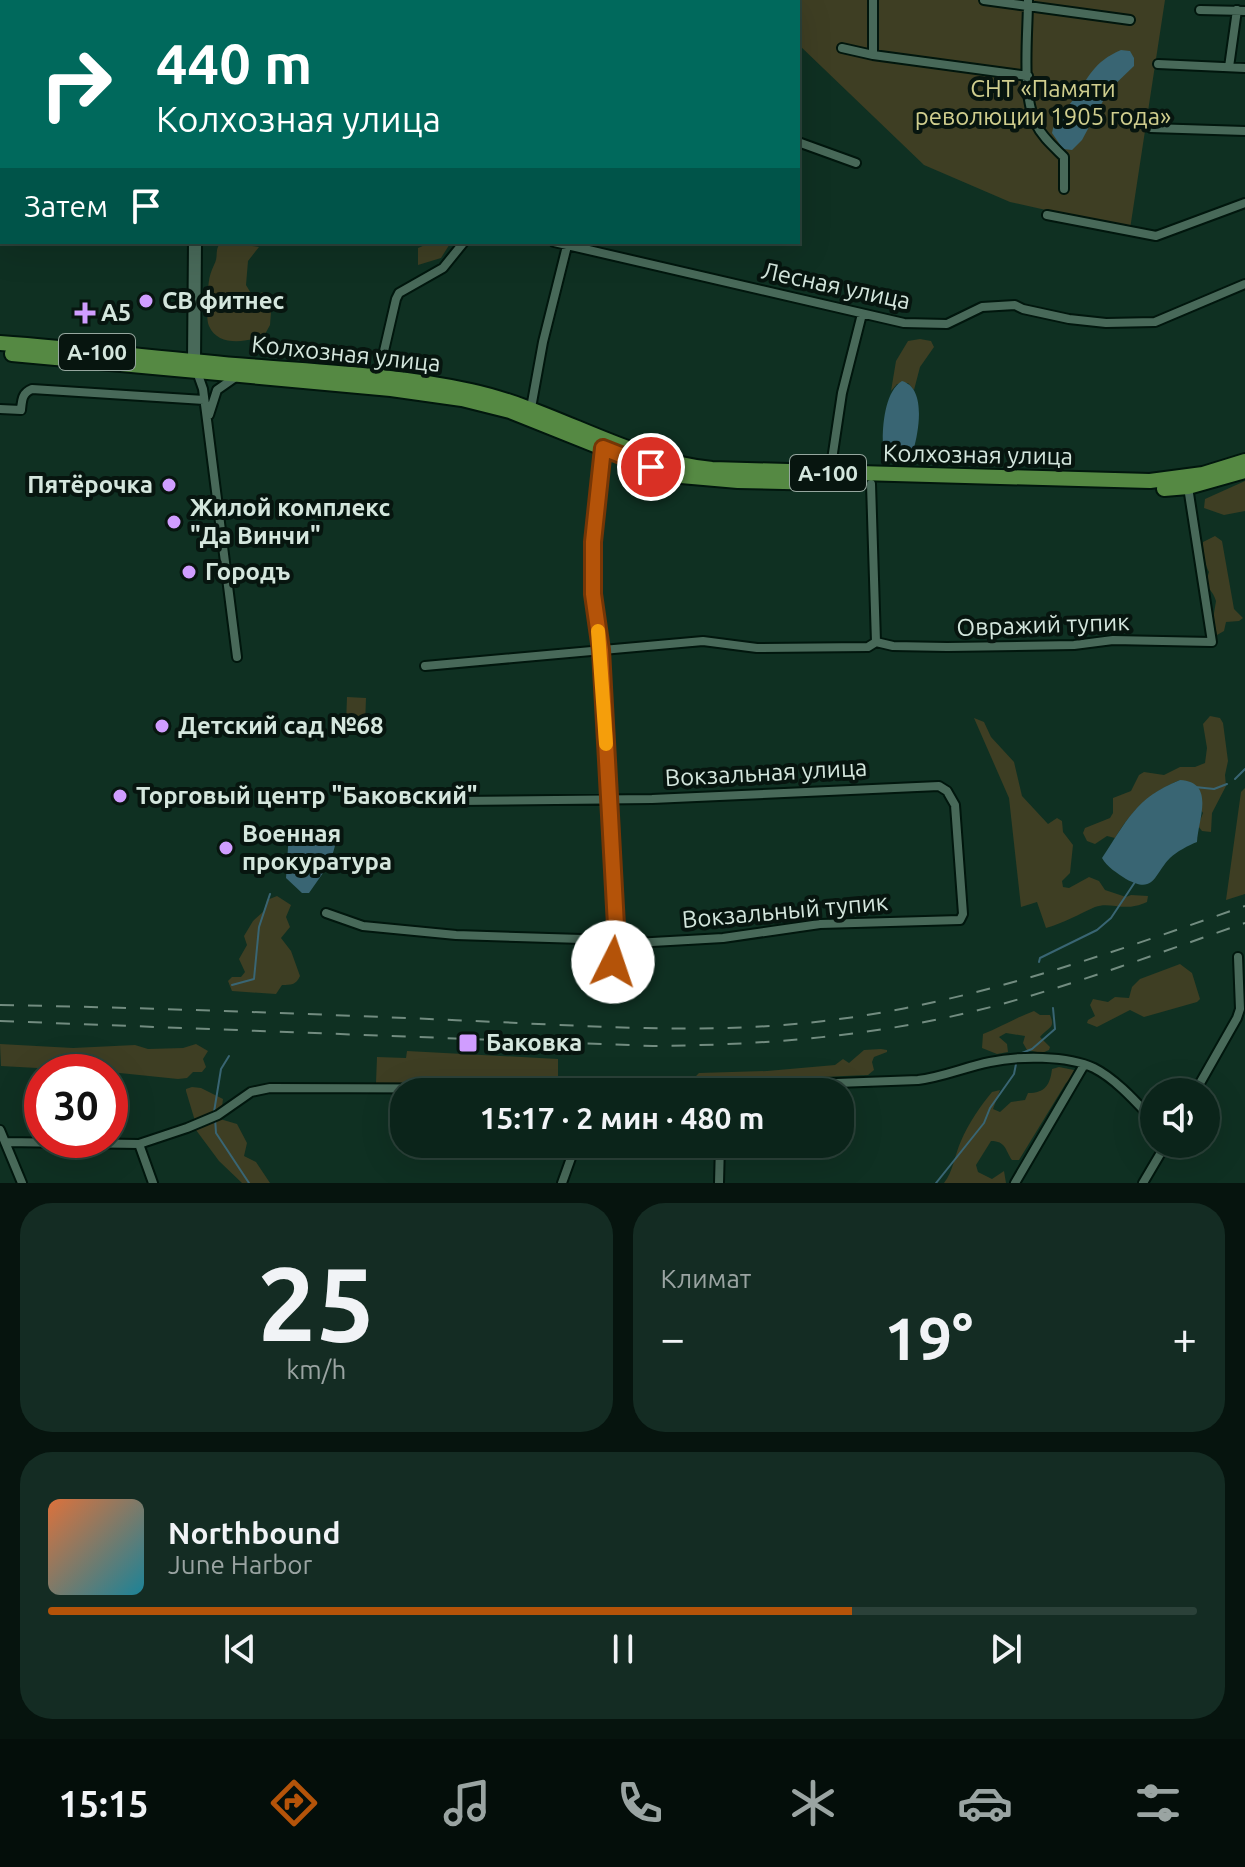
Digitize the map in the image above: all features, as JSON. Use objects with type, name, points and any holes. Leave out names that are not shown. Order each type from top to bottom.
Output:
[{"type":"main road","points":[[195,244],[195,367]]},
{"type":"main road","name":"А-100","points":[[0,343],[195,367]]},
{"type":"main road","name":"А-100","points":[[0,353],[195,367]]},
{"type":"main road","name":"Колхозная улица","points":[[195,367],[237,376],[391,389],[462,399],[510,411],[681,476],[752,481],[1092,489],[1188,487],[1245,471]]},
{"type":"main road","name":"Колхозная улица","points":[[195,367],[378,377],[464,389],[531,408],[658,459],[712,469],[1150,481],[1203,474],[1245,461]]},
{"type":"street","points":[[873,0],[873,55]]},
{"type":"street","points":[[984,0],[1028,3],[1130,20]]},
{"type":"street","points":[[1028,3],[1029,99],[1036,124],[1064,157],[1064,189]]},
{"type":"street","points":[[1200,10],[1241,11],[1229,67]]},
{"type":"street","points":[[842,48],[1028,76]]},
{"type":"street","points":[[1158,64],[1245,68]]},
{"type":"street","points":[[1151,128],[1245,131]]},
{"type":"street","points":[[800,143],[856,163]]},
{"type":"street","points":[[1047,215],[1156,236],[1245,203]]},
{"type":"street","points":[[378,377],[399,293],[443,268],[462,244]]},
{"type":"street","name":"Лесная улица","points":[[560,244],[904,323],[947,324],[982,307],[1015,305],[1069,319],[1106,323],[1155,322],[1245,284]]},
{"type":"street","points":[[531,408],[543,342],[567,246]]},
{"type":"street","points":[[830,473],[842,393],[862,314]]},
{"type":"street","points":[[195,367],[207,420],[237,657]]},
{"type":"street","points":[[207,420],[217,390],[237,376]]},
{"type":"street","points":[[0,409],[21,410],[23,397],[32,389],[204,400]]},
{"type":"street","points":[[603,448],[593,542],[593,594],[601,650],[617,944],[607,997]]},
{"type":"street","points":[[871,484],[876,642]]},
{"type":"street","name":"Овражий тупик","points":[[425,666],[703,641],[757,648],[868,647],[876,642],[893,646],[947,647],[1074,645],[1113,640],[1212,642],[1188,487]]},
{"type":"street","name":"Вокзальная улица","points":[[457,801],[610,800],[939,786],[947,791],[955,805],[962,918]]},
{"type":"street","name":"Вокзальный тупик","points":[[326,913],[363,926],[456,935],[582,939],[617,944],[723,938],[820,924],[962,918]]},
{"type":"street","points":[[1203,1078],[1240,1009],[1238,957]]},
{"type":"street","points":[[854,1083],[918,1080],[1010,1059],[1071,1061],[1094,1068],[1140,1107]]},
{"type":"street","points":[[1015,1183],[1084,1065]]},
{"type":"street","points":[[5,1142],[139,1144],[218,1115],[260,1089],[390,1088]]},
{"type":"street","points":[[0,1130],[22,1183]]},
{"type":"street","points":[[139,1144],[153,1183]]},
{"type":"street","points":[[562,1183],[571,1158]]},
{"type":"street","points":[[719,1183],[720,1158]]},
{"type":"street","points":[[1143,1183],[1158,1158]]},
{"type":"green space","name":"СНТ «Памяти революции 1905 года»","points":[[800,0],[1165,0],[1130,229],[1010,202],[924,165],[800,46]]},
{"type":"green space","points":[[220,244],[259,247],[248,261],[246,285],[252,295],[258,296],[262,292],[272,299],[270,325],[264,336],[241,341],[226,340],[213,333],[209,326],[209,282]]},
{"type":"green space","points":[[427,244],[450,244],[441,258],[418,265],[418,248]]},
{"type":"green space","points":[[908,341],[931,341],[934,347],[920,367],[914,390],[908,383],[897,384],[891,391],[896,361]]},
{"type":"green space","points":[[1245,481],[1245,511],[1224,515],[1204,508],[1205,499]]},
{"type":"green space","points":[[1215,536],[1222,541],[1234,609],[1243,618],[1226,622],[1224,631],[1217,635],[1213,619],[1216,601],[1208,585],[1209,572],[1203,546],[1203,542]]},
{"type":"green space","points":[[347,697],[366,698],[365,725],[346,724]]},
{"type":"green space","points":[[1210,716],[1220,718],[1223,723],[1228,761],[1226,786],[1212,813],[1211,832],[1202,831],[1198,826],[1203,813],[1180,780],[1142,803],[1115,838],[1107,836],[1095,844],[1087,841],[1083,833],[1085,828],[1110,818],[1113,798],[1131,791],[1139,775],[1144,772],[1164,775],[1180,767],[1205,763],[1207,748],[1203,724]]},
{"type":"green space","points":[[974,718],[984,722],[991,737],[1014,762],[1022,796],[1048,824],[1057,818],[1062,821],[1063,832],[1073,845],[1070,873],[1062,881],[1063,887],[1069,888],[1089,877],[1099,881],[1105,890],[1126,897],[1148,896],[1147,902],[1131,907],[1095,907],[1046,928],[1037,902],[1021,907],[1009,798]]},
{"type":"green space","points":[[1245,788],[1245,894],[1226,900],[1241,792]]},
{"type":"green space","points":[[277,896],[291,905],[286,917],[290,927],[281,938],[291,951],[300,976],[293,984],[282,985],[276,994],[232,991],[228,981],[232,977],[241,977],[245,972],[239,959],[247,945],[244,936],[264,911],[267,900]]},
{"type":"green space","points":[[1180,964],[1192,973],[1200,999],[1197,1002],[1144,1017],[1130,1010],[1097,1027],[1087,1023],[1095,1016],[1090,1005],[1093,999],[1108,1002],[1115,997],[1129,998],[1132,987],[1140,979]]},
{"type":"green space","points":[[1034,1011],[1040,1015],[1050,1015],[1052,1020],[1052,1025],[1040,1037],[1050,1047],[1049,1050],[1042,1053],[1027,1050],[1023,1043],[1025,1036],[1006,1033],[999,1037],[1007,1044],[1008,1052],[997,1054],[982,1048],[983,1034]]},
{"type":"green space","points":[[0,1044],[73,1048],[135,1045],[148,1049],[183,1048],[196,1044],[208,1051],[203,1059],[206,1067],[202,1072],[193,1072],[187,1078],[178,1079],[128,1074],[128,1054],[24,1054],[24,1067],[1,1066]]},
{"type":"green space","points":[[864,1050],[887,1050],[874,1057],[874,1070],[868,1075],[797,1078],[696,1076],[699,1073],[835,1065],[843,1059],[849,1063]]},
{"type":"green space","points":[[407,1051],[558,1059],[558,1078],[390,1078],[390,1083],[376,1083],[377,1057],[406,1058]]},
{"type":"green space","points":[[1052,1069],[1074,1070],[1072,1078],[1019,1160],[1012,1160],[1002,1144],[991,1141],[976,1165],[978,1172],[992,1179],[1004,1171],[1006,1183],[944,1183],[967,1128],[992,1092],[1000,1090],[993,1109],[1000,1112],[1011,1102],[1025,1100],[1028,1093],[1043,1090],[1050,1080]]},
{"type":"green space","points":[[192,1087],[223,1099],[222,1107],[195,1121],[186,1091]]},
{"type":"green space","points":[[220,1119],[237,1124],[247,1143],[244,1156],[256,1162],[270,1183],[242,1183],[219,1161],[196,1130]]},
{"type":"water","points":[[1121,50],[1130,51],[1134,66],[1109,90],[1082,140],[1072,150],[1063,149],[1052,133],[1057,119],[1098,65]]},
{"type":"water","points":[[902,381],[915,392],[919,420],[914,448],[895,452],[883,448],[884,421],[891,393]]},
{"type":"water","points":[[1180,780],[1198,787],[1201,795],[1202,813],[1197,842],[1173,856],[1148,884],[1126,879],[1102,858],[1142,803]]},
{"type":"water","points":[[292,829],[337,839],[330,863],[309,893],[302,893],[286,878],[289,832]]},
{"type":"waterway","points":[[1235,779],[1245,769]]},
{"type":"waterway","points":[[1195,787],[1214,789],[1227,784]]},
{"type":"waterway","points":[[1039,962],[1040,958],[1097,930],[1111,918],[1135,882]]},
{"type":"waterway","points":[[232,985],[254,979],[259,927],[270,894]]},
{"type":"waterway","points":[[1017,1055],[1032,1049],[1055,1029],[1053,1008]]},
{"type":"waterway","points":[[214,1112],[221,1069],[229,1056]]},
{"type":"waterway","points":[[936,1183],[984,1123],[990,1108],[1014,1074],[1016,1064]]},
{"type":"waterway","points":[[215,1118],[216,1133],[249,1183]]},
{"type":"railway","points":[[0,1005],[650,1028],[781,1025],[878,1013],[985,990],[1090,959],[1245,906]]},
{"type":"railway","points":[[0,1021],[653,1046],[781,1041],[865,1032],[991,1007],[1087,978],[1245,923]]},
{"type":"slow traffic","points":[[598,631],[606,744]]},
{"type":"place","name":"СВ фитнес","points":[[146,301]]},
{"type":"place","name":"А5","points":[[85,313]]},
{"type":"place","name":"Пятёрочка","points":[[169,485]]},
{"type":"place","name":"Жилой комплекс \"Да Винчи\"","points":[[174,522]]},
{"type":"place","name":"Городъ","points":[[189,572]]},
{"type":"place","name":"Детский сад №68","points":[[162,726]]},
{"type":"place","name":"Торговый центр \"Баковский\"","points":[[120,796]]},
{"type":"place","name":"Военная прокуратура","points":[[226,848]]},
{"type":"place","name":"Баковка","points":[[468,1043]]},
{"type":"route","points":[[613,962],[617,944],[601,650],[593,594],[593,542],[603,448],[651,467]]}]
